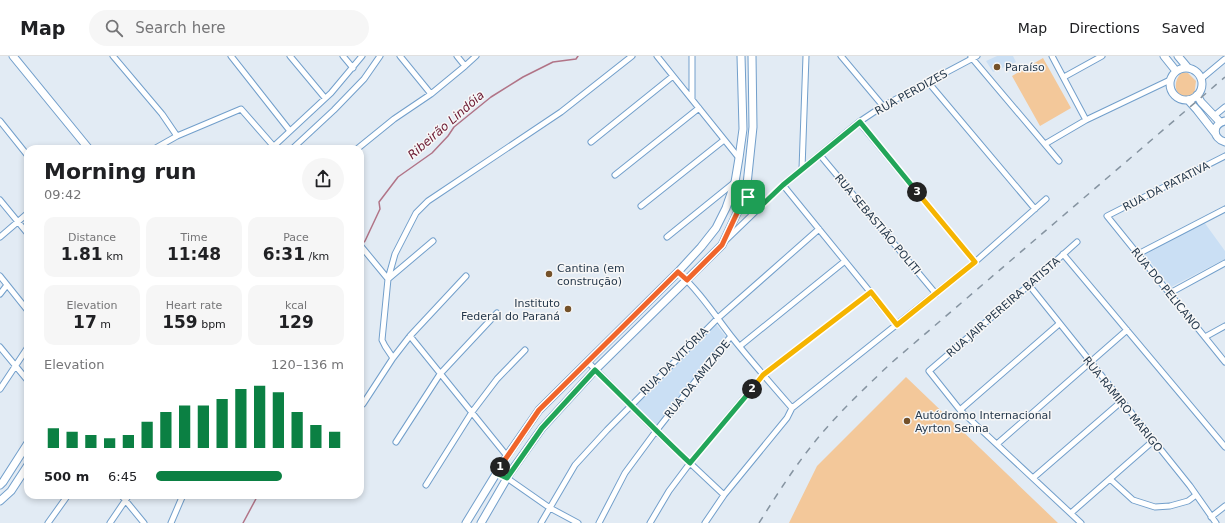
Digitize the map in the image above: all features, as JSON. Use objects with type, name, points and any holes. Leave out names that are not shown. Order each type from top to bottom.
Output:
[{"type":"street","points":[[14,56],[86,145]]},
{"type":"street","points":[[113,56],[162,114],[177,136]]},
{"type":"street","points":[[231,56],[290,131]]},
{"type":"street","points":[[290,56],[325,98]]},
{"type":"street","points":[[343,56],[353,68]]},
{"type":"street","points":[[278,145],[290,131],[325,98],[362,56]]},
{"type":"street","points":[[296,145],[334,110],[364,79],[380,56]]},
{"type":"street","points":[[400,56],[431,94]]},
{"type":"street","points":[[457,56],[465,66]]},
{"type":"street","points":[[362,145],[394,119],[431,94],[476,56]]},
{"type":"street","points":[[393,358],[382,340],[388,279],[395,254],[416,213],[428,201],[562,112],[632,56]]},
{"type":"street","points":[[657,56],[739,158]]},
{"type":"street","points":[[692,56],[692,99]]},
{"type":"street","points":[[466,523],[496,473],[539,410],[678,272],[716,228],[726,208],[735,182],[739,158],[742,129],[741,56]]},
{"type":"street","points":[[481,523],[507,478],[542,428],[595,370],[722,245],[746,194],[753,127],[752,56]]},
{"type":"street","points":[[802,169],[806,56]]},
{"type":"street","points":[[841,56],[883,106]]},
{"type":"street","points":[[1052,56],[1086,120]]},
{"type":"street","points":[[1064,77],[1102,56]]},
{"type":"street","points":[[1164,56],[1176,71]]},
{"type":"street","points":[[1178,56],[1188,68],[1197,72],[1201,79],[1202,86],[1198,95],[1188,100],[1183,100],[1174,95],[1169,86],[1170,80],[1176,71],[1188,68]]},
{"type":"street","points":[[973,57],[1059,160]]},
{"type":"street","name":"RUA PERDIZES","points":[[722,245],[783,185],[860,122],[883,106],[973,57]]},
{"type":"street","points":[[1201,79],[1225,59]]},
{"type":"street","points":[[591,142],[673,76]]},
{"type":"street","points":[[1045,144],[1086,120],[1170,80]]},
{"type":"street","points":[[928,82],[1035,209]]},
{"type":"street","points":[[1198,95],[1201,102],[1214,116],[1222,121],[1216,127],[1215,133]]},
{"type":"street","points":[[1188,100],[1215,133],[1218,139],[1225,142]]},
{"type":"street","points":[[1214,116],[1225,107]]},
{"type":"street","points":[[615,175],[699,108]]},
{"type":"street","points":[[161,145],[177,136],[241,110],[272,145]]},
{"type":"street","points":[[0,121],[24,151]]},
{"type":"street","points":[[860,122],[975,262]]},
{"type":"street","points":[[641,206],[724,140]]},
{"type":"street","name":"RUA SEBASTIÃO POLITI","points":[[820,155],[936,294]]},
{"type":"street","name":"RUA DA PATATIVA","points":[[1107,216],[1225,156]]},
{"type":"street","points":[[667,237],[735,182]]},
{"type":"street","points":[[783,185],[897,325]]},
{"type":"street","points":[[746,194],[759,208]]},
{"type":"street","points":[[705,523],[724,495],[787,418],[792,408],[975,262],[1046,199]]},
{"type":"street","points":[[0,200],[24,229]]},
{"type":"street","points":[[1138,254],[1225,209]]},
{"type":"street","name":"RUA DO PELICANO","points":[[1107,216],[1225,362]]},
{"type":"street","points":[[0,237],[24,217]]},
{"type":"street","points":[[718,318],[819,229]]},
{"type":"street","points":[[388,279],[434,241]]},
{"type":"street","name":"RUA JAIR PEREIRA BATISTA","points":[[960,410],[930,371],[1077,242]]},
{"type":"street","points":[[364,250],[388,279]]},
{"type":"street","points":[[1063,254],[1225,447]]},
{"type":"street","points":[[740,346],[845,261]]},
{"type":"street","points":[[1170,293],[1225,263]]},
{"type":"street","name":"RUA DA VITÓRIA","points":[[678,272],[687,280],[731,336],[792,408]]},
{"type":"street","points":[[0,276],[24,306]]},
{"type":"street","points":[[364,402],[393,358],[410,336],[466,276]]},
{"type":"street","points":[[0,294],[7,285]]},
{"type":"street","name":"RUA RAMIRO MARIGO","points":[[1029,285],[1196,495],[1216,523]]},
{"type":"street","points":[[650,523],[669,491],[690,463],[763,375],[871,292]]},
{"type":"street","points":[[396,442],[440,374],[497,313]]},
{"type":"street","name":"RUA DA VITÓRIA","points":[[541,523],[574,465],[631,405],[718,318]]},
{"type":"street","points":[[1059,324],[960,410],[1081,523]]},
{"type":"street","points":[[1205,337],[1225,326]]},
{"type":"street","points":[[997,444],[1127,330]]},
{"type":"street","points":[[410,336],[507,456]]},
{"type":"street","name":"RUA DA AMIZADE","points":[[599,523],[625,473],[731,336]]},
{"type":"street","points":[[0,347],[24,376]]},
{"type":"street","points":[[426,485],[472,412],[497,379],[525,350]]},
{"type":"street","points":[[0,389],[24,353]]},
{"type":"street","points":[[588,362],[656,431],[724,495]]},
{"type":"street","points":[[1033,478],[1122,402]]},
{"type":"street","points":[[1071,513],[1153,441]]},
{"type":"street","points":[[0,485],[24,449]]},
{"type":"street","points":[[0,501],[11,491],[24,471]]},
{"type":"street","points":[[496,473],[507,478],[550,508],[578,523]]},
{"type":"street","points":[[1110,479],[1133,500],[1155,507],[1170,506],[1188,501],[1196,495]]},
{"type":"street","points":[[48,523],[65,499]]},
{"type":"street","points":[[171,523],[181,499]]},
{"type":"street","points":[[110,523],[125,500],[144,523]]},
{"type":"street","points":[[1211,517],[1225,506]]},
{"type":"shaded area","name":"Paraíso","points":[[997,56],[1013,56],[1016,62],[993,72],[986,61]]},
{"type":"shaded area","points":[[1043,58],[1071,108],[1040,126],[1012,76]]},
{"type":"shaded area","points":[[1182,72],[1188,73],[1196,81],[1194,96],[1183,98],[1176,89],[1177,78]]},
{"type":"shaded area","points":[[1204,222],[1225,251],[1225,259],[1171,287],[1144,254]]},
{"type":"shaded area","points":[[715,323],[726,337],[656,425],[634,404]]},
{"type":"shaded area","name":"Autódromo Internacional Ayrton Senna","points":[[906,377],[1058,523],[789,523],[817,466]]},
{"type":"waterway","name":"Ribeirão Lindóia","points":[[364,242],[380,209],[379,202],[398,177],[432,153],[448,136],[454,127],[491,97],[523,77],[553,62],[576,59],[578,56]]},
{"type":"waterway","name":"Ribeirão Lindóia","points":[[243,523],[256,499]]},
{"type":"railway","points":[[759,523],[778,493],[822,433],[890,364],[1225,77]]},
{"type":"place","name":"Paraíso","points":[[997,67]]},
{"type":"place","name":"Cantina (em construção)","points":[[549,274]]},
{"type":"place","name":"Instituto Federal do Paraná","points":[[568,309]]},
{"type":"place","name":"Autódromo Internacional Ayrton Senna","points":[[907,421]]},
{"type":"route","points":[[860,122],[975,262],[897,325],[871,292],[763,375],[690,463],[595,370],[542,428],[507,478],[496,473],[539,410],[678,272],[687,280],[722,245],[746,194],[748,197],[759,208],[783,185],[860,122]]}]
